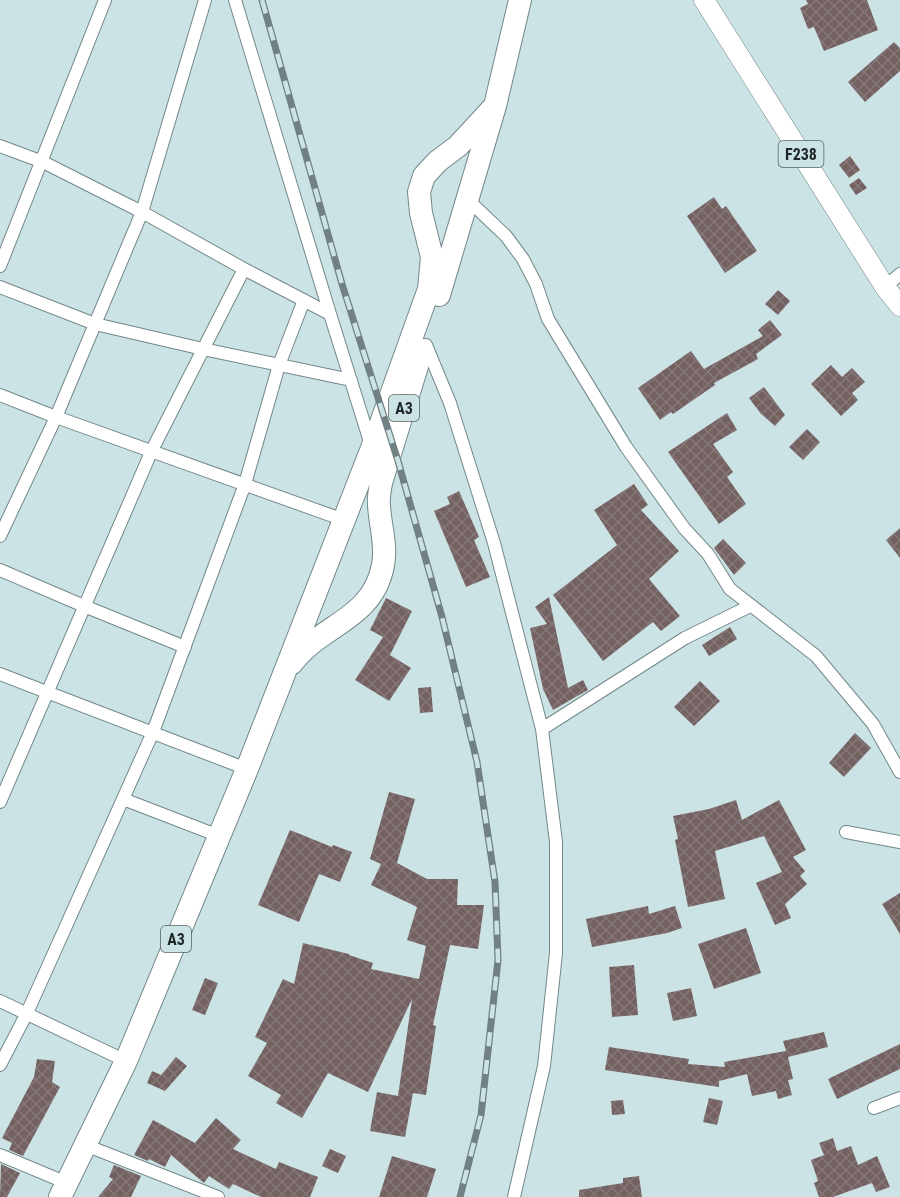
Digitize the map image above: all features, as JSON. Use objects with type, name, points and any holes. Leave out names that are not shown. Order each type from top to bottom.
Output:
[{"type":"highway","name":"A3","points":[[282,677],[297,657],[314,641],[356,613],[367,602],[383,566],[385,546],[379,503],[381,483],[495,106],[520,0]]},
{"type":"highway","name":"A3","points":[[63,1190],[126,1061],[247,769],[372,448],[429,289],[432,257],[418,192],[424,176],[438,161],[458,146],[495,106]]},
{"type":"main road","name":"F238","points":[[705,0],[893,280],[900,306]]},
{"type":"street","points":[[0,266],[43,162],[105,0]]},
{"type":"street","points":[[0,536],[56,417],[142,212],[205,0]]},
{"type":"street","points":[[235,0],[372,448]]},
{"type":"street","points":[[0,146],[43,162],[142,212],[330,314]]},
{"type":"street","points":[[467,199],[506,236],[523,259],[536,284],[548,319],[626,447],[684,528],[708,554],[730,589],[816,656],[873,724],[900,772]]},
{"type":"street","points":[[0,802],[152,450],[244,269]]},
{"type":"street","points":[[0,287],[95,324],[351,380]]},
{"type":"street","points":[[0,1065],[27,1013],[153,732],[245,484],[279,365],[304,300]]},
{"type":"street","points":[[425,342],[450,403],[494,543],[542,729],[556,842],[556,952],[544,1066],[514,1197]]},
{"type":"street","points":[[0,395],[344,520]]},
{"type":"street","points":[[0,570],[185,647]]},
{"type":"street","points":[[542,729],[685,638],[750,606]]},
{"type":"street","points":[[0,674],[247,769]]},
{"type":"street","points":[[123,799],[219,836]]},
{"type":"street","points":[[846,832],[900,842]]},
{"type":"street","points":[[0,1001],[126,1061]]},
{"type":"street","points":[[874,1108],[900,1098]]},
{"type":"street","points":[[85,1145],[218,1197]]},
{"type":"street","points":[[0,1155],[63,1190]]},
{"type":"building","points":[[806,0],[867,0],[878,30],[824,51],[814,27],[808,29],[800,8],[808,4]]},
{"type":"building","points":[[894,42],[900,48],[900,71],[865,102],[848,82]]},
{"type":"building","points":[[850,156],[860,170],[849,178],[839,165]]},
{"type":"building","points":[[859,178],[867,188],[856,195],[849,185]]},
{"type":"building","points":[[714,197],[722,209],[726,206],[757,251],[725,273],[687,216]]},
{"type":"building","points":[[778,290],[790,301],[778,315],[765,304]]},
{"type":"building","points":[[770,320],[782,335],[756,354],[758,359],[714,383],[715,385],[673,414],[671,412],[660,420],[638,388],[691,351],[704,369],[763,336],[758,330]]},
{"type":"building","points":[[831,365],[842,377],[852,368],[865,382],[852,393],[858,400],[841,416],[811,384]]},
{"type":"building","points":[[764,387],[785,415],[775,426],[761,414],[749,398]]},
{"type":"building","points":[[727,413],[737,430],[713,444],[733,472],[727,477],[746,504],[719,524],[668,452]]},
{"type":"building","points":[[807,429],[820,442],[803,460],[789,447]]},
{"type":"building","points":[[634,484],[648,505],[641,510],[679,551],[649,579],[680,616],[661,631],[653,622],[603,661],[553,595],[617,545],[594,510]]},
{"type":"building","points":[[459,491],[479,537],[474,540],[490,577],[466,587],[434,511],[450,504],[447,497]]},
{"type":"building","points":[[900,528],[900,558],[886,540]]},
{"type":"building","points":[[723,539],[746,563],[734,575],[714,548]]},
{"type":"building","points":[[549,597],[568,688],[583,680],[588,690],[553,710],[543,689],[530,628],[547,624],[535,607]]},
{"type":"building","points":[[386,598],[412,611],[390,655],[411,668],[389,701],[355,680],[383,637],[370,630]]},
{"type":"building","points":[[730,627],[737,639],[709,656],[702,645]]},
{"type":"building","points":[[700,681],[720,701],[694,726],[674,707]]},
{"type":"building","points":[[431,687],[433,712],[420,713],[418,688]]},
{"type":"building","points":[[855,733],[871,748],[844,777],[829,763]]},
{"type":"building","points":[[389,792],[415,799],[397,863],[427,879],[458,879],[457,905],[484,905],[478,949],[450,945],[433,1025],[436,1026],[426,1095],[413,1093],[405,1137],[370,1131],[377,1092],[398,1096],[412,999],[368,1092],[328,1073],[302,1118],[276,1103],[281,1095],[248,1076],[267,1043],[255,1037],[283,979],[294,984],[303,943],[349,954],[373,963],[371,969],[419,979],[426,946],[407,940],[417,907],[371,885],[381,864],[370,859]]},
{"type":"building","points":[[736,800],[742,820],[779,800],[806,850],[793,857],[805,871],[800,876],[807,884],[785,904],[791,918],[775,925],[756,883],[782,872],[764,836],[715,851],[725,899],[688,907],[675,840],[678,839],[673,816],[709,809]]},
{"type":"building","points":[[290,830],[332,847],[333,845],[352,852],[340,882],[319,874],[299,922],[258,905]]},
{"type":"building","points":[[900,893],[900,934],[882,904]]},
{"type":"building","points":[[648,906],[649,914],[675,906],[682,928],[592,947],[586,919]]},
{"type":"building","points":[[746,928],[761,973],[714,989],[698,944]]},
{"type":"building","points":[[634,965],[638,1015],[612,1017],[609,967]]},
{"type":"building","points":[[205,978],[218,983],[205,1015],[192,1010]]},
{"type":"building","points":[[691,988],[697,1016],[673,1021],[667,993]]},
{"type":"building","points":[[824,1032],[828,1047],[788,1057],[793,1079],[788,1080],[792,1095],[778,1099],[776,1091],[752,1096],[747,1074],[719,1081],[719,1087],[605,1070],[609,1047],[689,1059],[688,1064],[725,1067],[724,1062],[786,1051],[783,1041]]},
{"type":"building","points":[[900,1044],[900,1069],[837,1099],[828,1079]]},
{"type":"building","points":[[176,1057],[187,1066],[165,1091],[147,1083],[152,1071],[161,1075]]},
{"type":"building","points":[[37,1059],[55,1061],[52,1082],[60,1087],[23,1156],[9,1150],[12,1143],[2,1138],[34,1077]]},
{"type":"building","points":[[709,1098],[723,1101],[717,1125],[703,1122]]},
{"type":"building","points":[[623,1100],[625,1114],[612,1115],[611,1101]]},
{"type":"building","points":[[216,1118],[241,1140],[233,1149],[276,1169],[279,1162],[318,1177],[310,1197],[261,1197],[233,1184],[229,1189],[209,1176],[204,1183],[171,1155],[165,1167],[134,1155],[153,1120],[195,1143]]},
{"type":"building","points":[[833,1138],[837,1151],[851,1146],[858,1165],[877,1156],[890,1187],[876,1192],[872,1183],[833,1197],[819,1197],[814,1183],[818,1181],[811,1160],[824,1155],[819,1143]]},
{"type":"building","points":[[330,1149],[346,1156],[338,1173],[322,1166]]},
{"type":"building","points":[[392,1156],[436,1169],[427,1197],[379,1197]]},
{"type":"building","points":[[1,1164],[20,1173],[7,1197],[0,1197]]},
{"type":"building","points":[[114,1165],[141,1176],[131,1197],[98,1197],[113,1179],[109,1177]]},
{"type":"building","points":[[639,1176],[642,1197],[579,1197],[579,1190],[623,1183],[623,1178]]},
{"type":"railway","points":[[262,0],[342,284],[398,461],[442,617],[477,762],[495,882],[498,960],[481,1115],[460,1197]]}]
